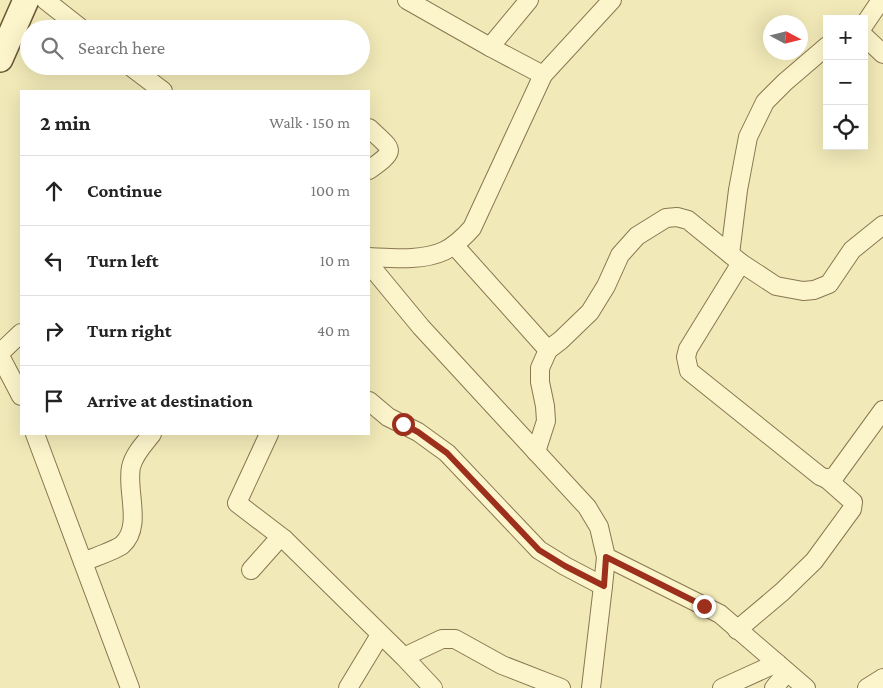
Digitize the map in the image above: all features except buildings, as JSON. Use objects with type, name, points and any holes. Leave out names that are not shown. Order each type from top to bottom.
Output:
[{"type":"street","points":[[0,59],[26,0]]},
{"type":"street","points":[[45,0],[71,20]]},
{"type":"street","points":[[407,0],[490,47],[543,74]]},
{"type":"street","points":[[490,47],[529,0]]},
{"type":"street","points":[[591,688],[606,557],[599,527],[587,507],[421,327],[370,266],[432,255],[444,251],[454,245],[472,228],[543,74],[612,0]]},
{"type":"street","points":[[868,19],[881,0]]},
{"type":"street","points":[[868,40],[883,54]]},
{"type":"street","points":[[737,630],[782,592],[814,561],[852,509],[853,502],[827,479],[812,470],[703,384],[689,371],[686,357],[688,349],[735,258],[738,190],[748,137],[765,102],[784,82],[823,49]]},
{"type":"street","points":[[142,75],[161,90]]},
{"type":"street","points":[[370,129],[389,147],[390,152],[387,157],[370,169]]},
{"type":"street","points":[[536,452],[546,421],[540,382],[540,368],[548,350],[590,312],[606,286],[620,255],[637,236],[666,218],[677,217],[688,220],[735,258],[776,286],[803,292],[829,284],[852,250],[883,225]]},
{"type":"street","points":[[454,245],[548,350]]},
{"type":"street","points":[[20,334],[0,354],[20,394]]},
{"type":"street","points":[[370,402],[388,417],[418,432],[447,453],[539,550],[604,586]]},
{"type":"street","points":[[827,479],[834,476],[883,410]]},
{"type":"street","points":[[36,435],[130,688]]},
{"type":"street","points":[[83,562],[122,546],[130,536],[133,520],[130,481],[131,466],[151,435]]},
{"type":"street","points":[[269,435],[237,503],[284,539],[433,688]]},
{"type":"street","points":[[250,570],[274,543],[284,539]]},
{"type":"street","points":[[606,557],[720,614],[806,688]]},
{"type":"street","points":[[348,688],[380,635]]},
{"type":"street","points":[[404,657],[442,638],[455,639],[502,665],[560,688]]},
{"type":"street","points":[[722,688],[782,667]]},
{"type":"street","points":[[774,688],[782,667]]},
{"type":"street","points":[[867,688],[883,678]]},
{"type":"route","points":[[403,424],[418,432],[447,453],[539,550],[565,566],[604,586],[606,557],[704,606]]}]
